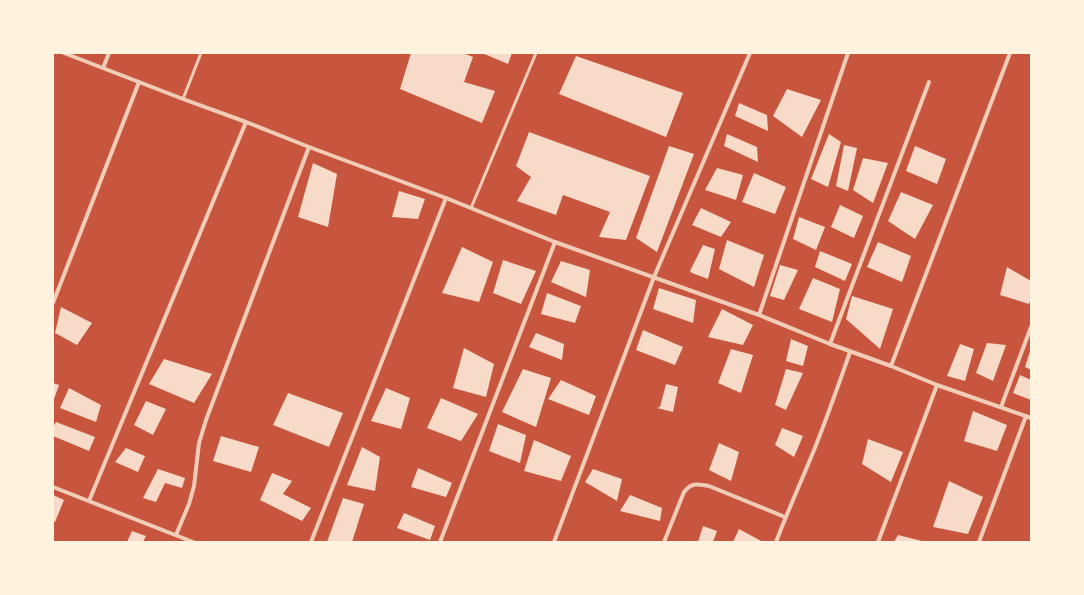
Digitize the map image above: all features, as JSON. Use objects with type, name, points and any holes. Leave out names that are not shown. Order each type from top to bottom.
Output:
[{"type":"street","points":[[64,53],[446,198],[555,242],[759,315],[937,385],[1031,418]]},
{"type":"street","points":[[103,68],[109,53]]},
{"type":"street","points":[[554,542],[654,277],[750,53]]},
{"type":"street","points":[[759,315],[848,53]]},
{"type":"street","points":[[891,366],[1010,53]]},
{"type":"street","points":[[53,303],[139,82]]},
{"type":"street","points":[[830,344],[929,82]]},
{"type":"street","points":[[89,501],[246,122]]},
{"type":"street","points":[[176,535],[189,504],[194,486],[199,443],[206,420],[309,147]]},
{"type":"street","points":[[311,542],[446,198]]},
{"type":"street","points":[[440,542],[555,242]]},
{"type":"street","points":[[1001,408],[1031,328]]},
{"type":"street","points":[[776,542],[812,455],[850,352]]},
{"type":"street","points":[[878,542],[937,385]]},
{"type":"street","points":[[979,542],[1026,416]]},
{"type":"street","points":[[664,542],[684,492],[689,486],[696,484],[709,486],[786,516]]},
{"type":"street","points":[[53,487],[193,542]]},
{"type":"lane","points":[[183,99],[201,53]]},
{"type":"lane","points":[[471,208],[536,53]]},
{"type":"building","points":[[411,53],[463,53],[473,57],[464,82],[495,91],[482,123],[400,89]]},
{"type":"building","points":[[482,53],[512,53],[508,64]]},
{"type":"building","points":[[576,56],[683,93],[666,137],[559,94]]},
{"type":"building","points":[[787,89],[821,100],[802,137],[773,116]]},
{"type":"building","points":[[739,103],[767,115],[768,131],[735,116]]},
{"type":"building","points":[[529,132],[650,176],[626,240],[599,237],[610,212],[563,195],[556,215],[517,201],[531,177],[516,166]]},
{"type":"building","points":[[727,134],[757,147],[758,162],[724,146]]},
{"type":"building","points":[[829,134],[841,142],[828,187],[811,179]]},
{"type":"building","points":[[844,145],[857,148],[848,191],[836,186]]},
{"type":"building","points":[[669,146],[694,154],[657,252],[636,238]]},
{"type":"building","points":[[915,146],[946,159],[937,184],[906,171]]},
{"type":"building","points":[[863,158],[888,163],[873,203],[853,190]]},
{"type":"building","points":[[313,163],[337,174],[328,227],[298,217]]},
{"type":"building","points":[[717,168],[743,175],[736,200],[705,190]]},
{"type":"building","points":[[754,173],[786,187],[775,214],[742,202]]},
{"type":"building","points":[[399,191],[425,199],[418,219],[392,217]]},
{"type":"building","points":[[901,192],[933,205],[915,239],[888,221]]},
{"type":"building","points":[[840,205],[863,216],[854,238],[831,227]]},
{"type":"building","points":[[701,208],[731,222],[721,237],[692,225]]},
{"type":"building","points":[[799,217],[825,227],[816,250],[793,239]]},
{"type":"building","points":[[727,240],[764,255],[754,287],[719,269]]},
{"type":"building","points":[[878,242],[911,256],[902,282],[867,267]]},
{"type":"building","points":[[703,245],[715,249],[708,279],[690,271]]},
{"type":"building","points":[[462,247],[493,262],[479,302],[442,293]]},
{"type":"building","points":[[820,251],[852,264],[845,281],[815,267]]},
{"type":"building","points":[[503,260],[536,271],[521,304],[493,293]]},
{"type":"building","points":[[561,261],[590,270],[586,297],[551,282]]},
{"type":"building","points":[[780,265],[798,270],[784,300],[770,296]]},
{"type":"building","points":[[1007,267],[1031,281],[1031,298],[1029,304],[1000,295]]},
{"type":"building","points":[[813,278],[840,289],[832,322],[799,309]]},
{"type":"building","points":[[659,288],[696,300],[693,323],[653,309]]},
{"type":"building","points":[[547,293],[581,306],[575,323],[541,314]]},
{"type":"building","points":[[852,296],[893,309],[880,349],[846,319]]},
{"type":"building","points":[[61,307],[92,323],[77,345],[55,333]]},
{"type":"building","points":[[722,309],[753,325],[743,345],[708,337]]},
{"type":"building","points":[[643,330],[683,347],[675,365],[636,350]]},
{"type":"building","points":[[536,333],[564,344],[562,360],[529,347]]},
{"type":"building","points":[[791,339],[808,346],[803,366],[786,361]]},
{"type":"building","points":[[987,343],[1006,345],[993,381],[976,373]]},
{"type":"building","points":[[960,344],[974,349],[965,381],[947,376]]},
{"type":"building","points":[[464,348],[494,364],[486,397],[453,388]]},
{"type":"building","points":[[1031,348],[1031,370],[1025,367]]},
{"type":"building","points":[[731,349],[753,355],[741,393],[718,383]]},
{"type":"building","points":[[164,359],[212,374],[194,403],[149,384]]},
{"type":"building","points":[[523,369],[551,378],[536,427],[502,412]]},
{"type":"building","points":[[786,369],[803,373],[786,410],[775,405]]},
{"type":"building","points":[[1020,375],[1031,380],[1031,400],[1013,393]]},
{"type":"building","points":[[561,380],[596,396],[589,415],[548,399]]},
{"type":"building","points":[[53,383],[59,385],[53,402]]},
{"type":"building","points":[[666,384],[678,387],[673,412],[657,408],[660,407]]},
{"type":"building","points":[[69,388],[101,405],[96,422],[60,408]]},
{"type":"building","points":[[386,388],[410,398],[401,429],[371,421]]},
{"type":"building","points":[[288,393],[343,413],[329,447],[273,425]]},
{"type":"building","points":[[441,398],[478,414],[461,441],[427,428]]},
{"type":"building","points":[[146,401],[166,409],[153,435],[134,425]]},
{"type":"building","points":[[973,411],[1007,425],[997,451],[964,441]]},
{"type":"building","points":[[56,422],[95,437],[89,451],[53,436],[53,427]]},
{"type":"building","points":[[498,424],[526,435],[520,463],[489,451]]},
{"type":"building","points":[[782,428],[803,436],[794,457],[775,445]]},
{"type":"building","points":[[221,436],[259,447],[251,472],[213,461]]},
{"type":"building","points":[[868,439],[903,452],[891,482],[862,464]]},
{"type":"building","points":[[534,440],[571,456],[561,481],[524,471]]},
{"type":"building","points":[[719,443],[739,452],[731,481],[709,470]]},
{"type":"building","points":[[362,447],[380,457],[375,491],[347,485]]},
{"type":"building","points":[[126,448],[145,456],[138,472],[115,462]]},
{"type":"building","points":[[418,468],[452,483],[446,497],[411,487]]},
{"type":"building","points":[[158,469],[185,478],[182,488],[165,483],[156,502],[143,498]]},
{"type":"building","points":[[593,469],[622,479],[617,501],[585,482]]},
{"type":"building","points":[[272,473],[292,481],[283,494],[311,508],[302,521],[260,500]]},
{"type":"building","points":[[949,481],[983,497],[968,534],[933,527]]},
{"type":"building","points":[[53,495],[64,500],[55,522],[53,521]]},
{"type":"building","points":[[630,495],[662,508],[660,521],[620,511]]},
{"type":"building","points":[[343,498],[364,504],[352,542],[327,542]]},
{"type":"building","points":[[404,513],[435,526],[430,540],[397,528]]},
{"type":"building","points":[[703,526],[717,531],[713,542],[698,542]]},
{"type":"building","points":[[739,529],[763,542],[733,542]]},
{"type":"building","points":[[132,531],[146,536],[143,542],[127,542]]},
{"type":"building","points":[[898,535],[922,541],[922,542],[894,542]]}]
